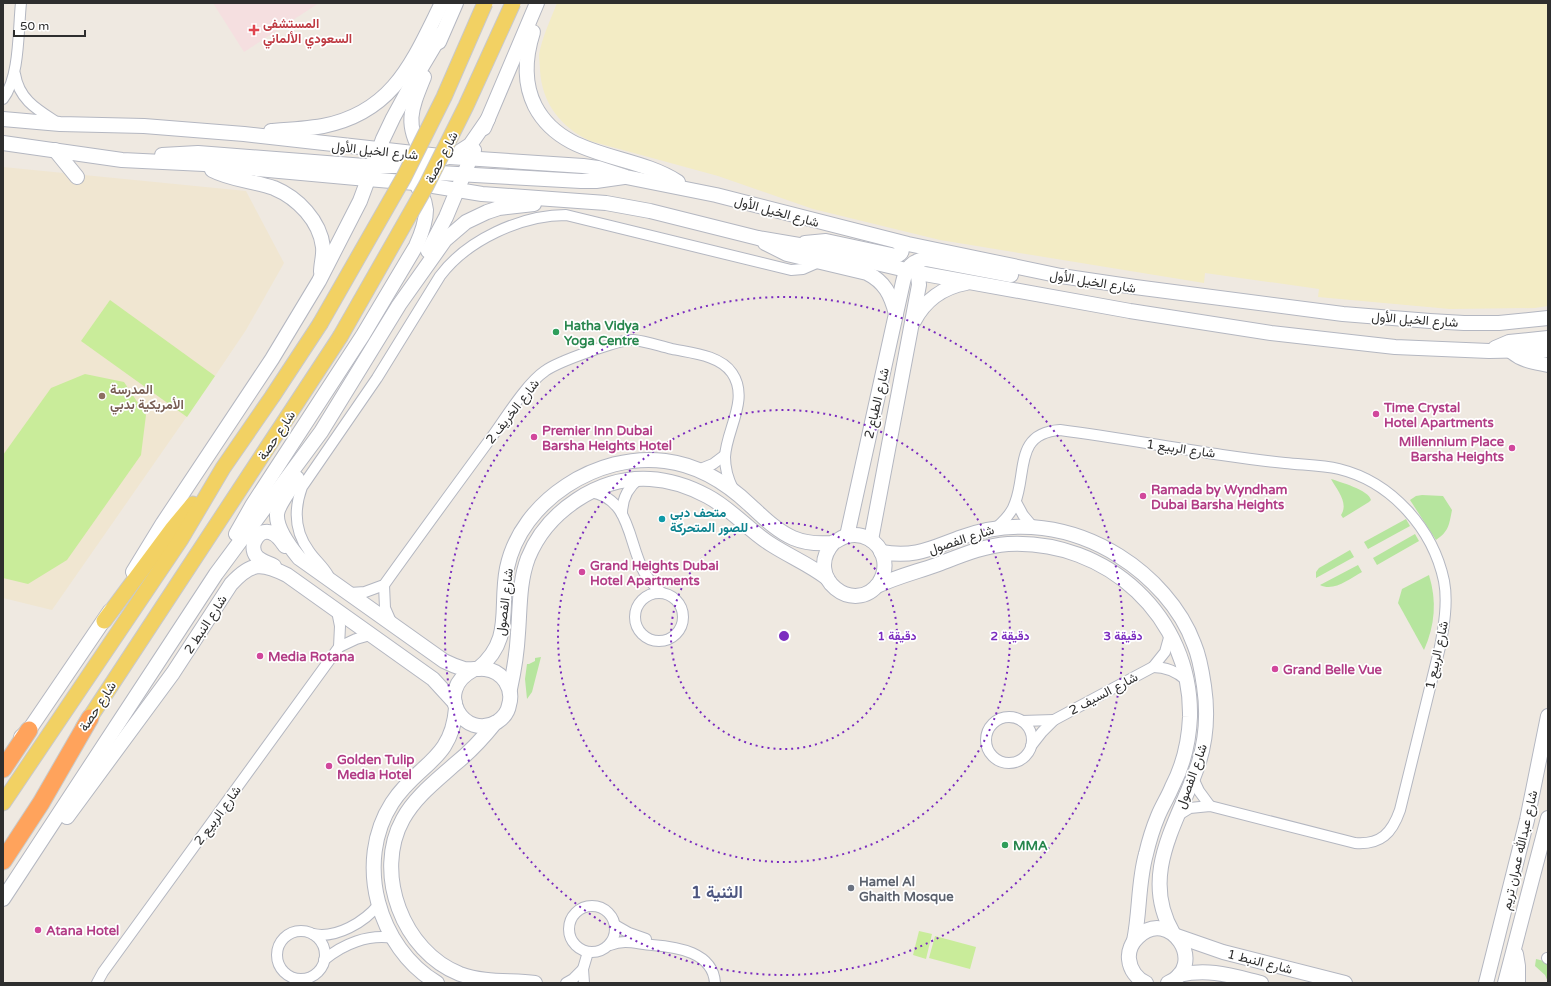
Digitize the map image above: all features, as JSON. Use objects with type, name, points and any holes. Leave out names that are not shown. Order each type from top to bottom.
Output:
[{"type":"highway","points":[[3,861],[41,803],[90,718]]},
{"type":"highway","points":[[3,769],[29,730]]},
{"type":"main road","points":[[244,134],[323,126],[344,120],[363,112],[386,95],[402,77],[442,3]]},
{"type":"main road","points":[[456,3],[413,103],[411,114],[412,130],[415,141],[430,163],[449,181],[461,185],[581,181],[596,182],[626,177]]},
{"type":"main road","name":"شارع حصة","points":[[3,803],[181,539],[223,468],[320,324],[404,177],[444,96],[485,3]]},
{"type":"main road","name":"شارع حصة","points":[[3,847],[90,718],[340,337],[426,186],[466,106],[513,3]]},
{"type":"main road","points":[[299,558],[284,538],[280,526],[277,514],[281,504],[293,486],[321,432],[399,305],[446,217],[461,185],[470,158],[537,3]]},
{"type":"main road","points":[[543,3],[529,46],[526,60],[526,73],[532,100],[547,124],[570,142],[652,168],[673,178],[687,188]]},
{"type":"main road","points":[[104,621],[163,523],[272,359],[320,281],[360,201],[378,150],[389,125],[442,33]]},
{"type":"main road","name":"شارع الخيل الأول","points":[[3,119],[60,124],[144,126],[244,134],[378,150],[430,163],[449,158],[470,158],[583,166],[598,168],[626,177],[687,188],[903,243],[1062,276],[1135,288],[1343,314],[1430,321],[1498,323],[1548,318]]},
{"type":"main road","points":[[449,158],[470,145],[488,119]]},
{"type":"main road","name":"شارع الخيل الأول","points":[[3,142],[137,161],[370,173],[415,183],[461,185],[482,194],[606,203],[650,211],[758,238],[914,268],[936,276],[1130,311],[1271,333],[1396,347],[1512,352],[1548,350]]},
{"type":"main road","points":[[55,150],[77,177]]},
{"type":"main road","points":[[216,574],[253,504],[329,388],[416,246],[424,226],[426,211],[425,202],[415,183],[404,169],[384,152],[378,150]]},
{"type":"main road","points":[[137,161],[167,154],[198,153],[370,173],[404,169],[430,163]]},
{"type":"main road","points":[[204,164],[216,172],[274,188],[301,205],[314,222],[322,242],[323,249],[320,281]]},
{"type":"main road","points":[[399,305],[445,240],[466,222],[499,208],[558,200]]},
{"type":"main road","points":[[758,238],[779,252],[867,273],[886,288],[896,315]]},
{"type":"main road","points":[[799,246],[812,242],[826,241],[896,256],[901,253],[901,244],[903,243]]},
{"type":"main road","points":[[903,243],[914,268],[927,260],[1025,278],[1043,279],[1062,276]]},
{"type":"main road","points":[[936,276],[930,271],[931,266],[934,263],[944,263]]},
{"type":"main road","name":"شارع الطباع 2","points":[[847,536],[896,315],[914,268]]},
{"type":"main road","name":"شارع الطباع 2","points":[[870,540],[919,285],[914,268]]},
{"type":"main road","points":[[912,324],[922,308],[935,296],[951,287],[969,282]]},
{"type":"main road","points":[[1489,351],[1509,342],[1548,338]]},
{"type":"main road","points":[[1512,352],[1523,359],[1548,365]]},
{"type":"main road","points":[[3,899],[216,574],[321,432]]},
{"type":"main road","name":"شارع الفصول","points":[[476,670],[492,655],[501,637],[507,566],[512,551],[528,524],[548,500],[574,481],[603,467],[618,463],[650,460],[666,461],[698,470],[710,475],[733,489],[771,524],[791,537],[812,543],[834,542]]},
{"type":"main road","points":[[862,467],[865,474],[873,478],[880,476],[883,473]]},
{"type":"main road","points":[[3,754],[29,730],[104,621],[173,528],[223,468]]},
{"type":"main road","name":"شارع الفصول","points":[[510,690],[517,645],[522,586],[529,558],[543,532],[552,521],[574,502],[606,485],[639,479],[661,480],[677,484],[708,497],[736,515],[772,545],[807,564],[827,578]]},
{"type":"main road","name":"شارع الفصول","points":[[881,552],[892,554],[914,554],[969,534],[997,527],[1051,528],[1075,534],[1098,544],[1139,570],[1158,588],[1185,624],[1194,643],[1200,664],[1207,709],[1207,727],[1204,745],[1193,778],[1177,816],[1162,860],[1158,885],[1162,910],[1175,935],[1182,943],[1185,951],[1185,964],[1175,980]]},
{"type":"main road","points":[[287,575],[275,566],[258,558],[253,548],[257,536],[262,533],[274,533],[299,558],[350,593],[444,662],[463,669],[486,669],[494,671],[506,682],[510,690],[511,698],[505,714],[471,750],[414,802],[402,820],[394,848],[392,885],[398,907],[407,927],[420,946],[438,962],[456,972],[477,979],[535,983]]},
{"type":"main road","points":[[847,536],[859,536],[870,540],[881,552],[885,566],[881,580],[877,586],[865,594],[850,596],[836,590],[824,572],[824,559],[830,547],[834,542],[847,536]]},
{"type":"main road","name":"شارع الفصول","points":[[877,586],[910,572],[986,547],[1006,544],[1047,546],[1069,551],[1091,560],[1111,571],[1130,585],[1147,601],[1161,619],[1177,648],[1186,680],[1190,717],[1186,744],[1179,772],[1158,815],[1145,856],[1139,887],[1137,922],[1134,941],[1130,949],[1129,957],[1130,965],[1137,978]]},
{"type":"main road","name":"شارع النبط 2","points":[[12,884],[47,844],[118,750],[173,674],[219,601],[240,574],[249,569],[265,565],[287,575],[433,679],[455,706]]},
{"type":"main road","points":[[438,983],[429,978],[415,966],[393,938],[379,904],[375,886],[374,857],[378,834],[392,803],[401,791],[442,751],[453,730],[455,706],[454,695],[456,687],[466,674],[476,670]]},
{"type":"main road","points":[[455,706],[460,714],[472,724],[488,725],[495,723]]},
{"type":"main road","name":"شارع عبدالله عمران تريم","points":[[1486,983],[1527,820],[1548,716]]},
{"type":"main road","name":"شارع عبدالله عمران تريم","points":[[1505,983],[1548,818]]},
{"type":"main road","name":"شارع النبط 1","points":[[1134,941],[1144,932],[1151,929],[1166,930],[1175,935],[1223,952],[1345,983]]},
{"type":"main road","points":[[1515,948],[1518,966],[1518,983]]},
{"type":"main road","points":[[1476,983],[1492,958]]},
{"type":"main road","name":"شارع النبط 1","points":[[1175,980],[1193,972],[1207,972],[1220,973],[1261,983]]},
{"type":"main road","points":[[1137,978],[1146,983]]},
{"type":"street","points":[[3,98],[9,89],[14,73],[21,3]]},
{"type":"street","points":[[14,73],[18,88],[26,99],[35,108],[60,124]]},
{"type":"street","points":[[331,581],[323,567],[309,551],[298,528],[296,510],[302,487],[377,378],[440,276],[447,266],[466,249],[516,224],[545,217],[566,215],[791,270],[803,269],[818,262]]},
{"type":"street","name":"شارع الخريف 2","points":[[384,585],[534,381],[547,370],[560,363],[620,342],[632,340],[648,342],[717,360],[731,371],[736,379],[738,388],[738,405],[725,455],[726,471],[733,489]]},
{"type":"street","name":"شارع الربيع 1","points":[[997,527],[1008,516],[1016,502],[1024,457],[1029,445],[1042,434],[1060,430],[1263,460],[1339,469],[1362,477],[1388,494],[1402,504],[1422,528],[1436,557],[1444,581],[1445,620],[1440,647],[1400,810],[1394,826],[1389,832],[1374,842],[1364,844],[1210,806],[1190,808],[1177,816]]},
{"type":"street","points":[[698,470],[713,464],[725,455]]},
{"type":"street","points":[[622,514],[626,494],[629,488],[639,479]]},
{"type":"street","points":[[591,492],[610,499],[619,509],[643,570],[649,580],[662,593]]},
{"type":"street","points":[[1016,502],[1023,515],[1033,527]]},
{"type":"street","points":[[641,601],[650,594],[662,593],[676,600],[682,615],[679,630],[668,638],[657,640],[646,637],[638,629],[635,613],[641,601],[644,583],[643,570]]},
{"type":"street","points":[[350,593],[364,592],[384,585],[385,608],[392,624]]},
{"type":"street","points":[[337,611],[340,626],[339,647]]},
{"type":"street","name":"شارع السيف 2","points":[[1031,746],[1054,720],[1153,667],[1165,652],[1170,634]]},
{"type":"street","name":"شارع الربيع 2","points":[[97,983],[103,972],[339,647],[356,639],[370,635]]},
{"type":"street","name":"شارع السيف 2","points":[[1153,667],[1172,670],[1186,680]]},
{"type":"street","points":[[1008,718],[1017,719],[1022,722],[1030,732],[1032,739],[1031,746],[1024,758],[1012,763],[1001,762],[996,759],[986,744],[987,733],[993,724],[998,720],[1008,718]]},
{"type":"street","name":"شارع السيف 2","points":[[1022,722],[1054,720]]},
{"type":"street","points":[[1193,778],[1199,791],[1210,806]]},
{"type":"street","points":[[313,934],[318,938],[324,948],[324,960],[320,969],[316,974],[302,978],[290,976],[279,964],[279,947],[285,937],[302,931],[313,934],[328,935],[355,924],[368,916],[379,904]]},
{"type":"street","points":[[610,945],[615,936],[615,925],[610,914],[600,907],[589,906],[583,907],[576,912],[570,920],[569,926],[570,938],[577,947],[588,952],[600,952],[610,945],[626,941],[659,945],[699,956],[709,965],[715,983]]},
{"type":"street","points":[[615,925],[659,945]]},
{"type":"street","points":[[324,960],[336,952],[362,940],[377,936],[393,938]]},
{"type":"street","points":[[584,983],[583,968],[588,952]]},
{"type":"street","points":[[566,983],[583,968]]},
{"type":"shaded area","name":"المستشفى السعودي الألماني","points":[[213,3],[319,3],[244,52]]},
{"type":"shaded area","name":"المدرسة الأمريكية بدبي","points":[[3,167],[246,191],[284,263],[246,330],[52,610],[3,598]]},
{"type":"green space","points":[[110,300],[215,376],[187,417],[81,341]]},
{"type":"green space","points":[[85,374],[124,382],[146,415],[141,455],[67,560],[28,584],[3,578],[3,455],[51,388]]},
{"type":"green space","points":[[1331,479],[1360,490],[1369,496],[1371,500],[1343,518],[1341,515],[1344,506],[1343,501]]},
{"type":"green space","points":[[1416,496],[1443,496],[1452,510],[1446,531],[1436,540],[1410,500]]},
{"type":"green space","points":[[1406,519],[1410,526],[1368,549],[1364,542]]},
{"type":"green space","points":[[1415,534],[1419,541],[1377,565],[1373,558]]},
{"type":"green space","points":[[1350,550],[1354,557],[1316,578],[1316,572],[1319,568]]},
{"type":"green space","points":[[1358,565],[1362,572],[1347,581],[1331,587],[1320,585]]},
{"type":"green space","points":[[1429,575],[1432,585],[1434,613],[1431,631],[1424,650],[1398,603],[1402,589]]},
{"type":"green space","points":[[541,657],[532,692],[527,699],[525,679],[527,664],[535,661],[535,658]]},
{"type":"green space","points":[[919,931],[932,934],[926,959],[913,955]]},
{"type":"green space","points":[[935,936],[976,947],[970,969],[929,958]]},
{"type":"green space","points":[[1536,959],[1548,962],[1548,982],[1545,975],[1535,966]]},
{"type":"sand","points":[[557,3],[1548,3],[1548,306],[1535,308],[1450,309],[1318,297],[1319,289],[1205,273],[1204,283],[940,240],[813,209],[718,176],[590,141],[570,129],[555,113],[549,104],[542,82],[539,55],[540,48]]},
{"type":"place","name":"المستشفى السعودي الألماني","points":[[254,30]]},
{"type":"place","name":"Hatha Vidya Yoga Centre","points":[[556,332]]},
{"type":"place","name":"المدرسة الأمريكية بدبي","points":[[102,396]]},
{"type":"place","name":"Time Crystal Hotel Apartments","points":[[1376,414]]},
{"type":"place","name":"Premier Inn Dubai Barsha Heights Hotel","points":[[534,437]]},
{"type":"place","name":"Millennium Place Barsha Heights","points":[[1512,448]]},
{"type":"place","name":"Ramada by Wyndham Dubai Barsha Heights","points":[[1143,496]]},
{"type":"place","name":"متحف دبي للصور المتحركة","points":[[662,519]]},
{"type":"place","name":"Grand Heights Dubai Hotel Apartments","points":[[582,572]]},
{"type":"place","name":"Media Rotana","points":[[260,656]]},
{"type":"place","name":"Grand Belle Vue","points":[[1275,669]]},
{"type":"place","name":"Golden Tulip Media Hotel","points":[[329,766]]},
{"type":"place","name":"MMA","points":[[1005,845]]},
{"type":"place","name":"Hamel Al Ghaith Mosque","points":[[851,888]]},
{"type":"place","name":"Atana Hotel","points":[[38,930]]},
{"type":"district","name":"الثنية 1","points":[[717,892]]}]
